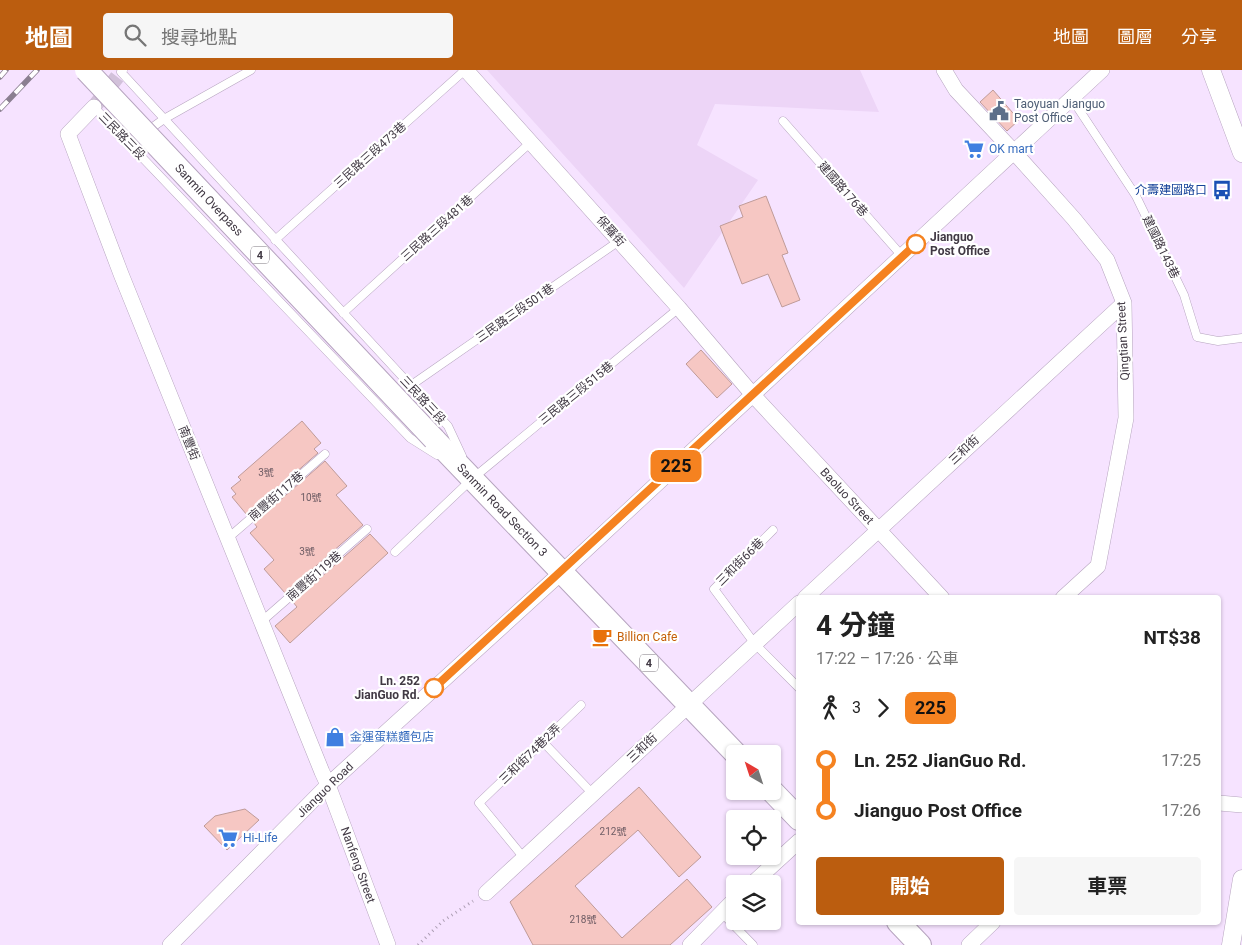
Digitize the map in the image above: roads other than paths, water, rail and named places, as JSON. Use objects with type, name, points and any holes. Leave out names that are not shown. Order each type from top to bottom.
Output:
[{"type":"main road","name":"Sanmin Overpass","points":[[86,70],[434,439]]},
{"type":"main road","name":"Sanmin Road Section 3","points":[[434,439],[728,745]]},
{"type":"main road","points":[[781,800],[796,816]]},
{"type":"main road","points":[[901,925],[920,945]]},
{"type":"street","name":"保羅街","points":[[465,70],[679,308],[753,395]]},
{"type":"street","name":"Qingtian Street","points":[[944,70],[956,90],[1074,219],[1107,260],[1124,302],[1126,418],[1098,566],[1066,595]]},
{"type":"street","name":"Jianguo Road","points":[[170,945],[328,784],[562,572],[1102,70]]},
{"type":"street","points":[[1212,70],[1242,152]]},
{"type":"street","name":"南豐街","points":[[94,107],[68,134],[121,274],[328,784]]},
{"type":"street","name":"三和街","points":[[808,595],[1124,302]]},
{"type":"street","name":"Baoluo Street","points":[[753,395],[939,595]]},
{"type":"street","name":"三和街","points":[[486,893],[796,606]]},
{"type":"street","name":"Nanfeng Street","points":[[328,784],[388,945]]},
{"type":"street","points":[[1221,803],[1242,805]]},
{"type":"street","points":[[762,875],[796,844]]},
{"type":"street","points":[[1231,945],[1242,879]]},
{"type":"street","points":[[690,945],[726,907]]},
{"type":"street","points":[[969,945],[990,925]]},
{"type":"lane","points":[[129,144],[164,119],[251,70]]},
{"type":"lane","name":"三民路三段473巷","points":[[275,240],[465,70]]},
{"type":"lane","name":"三民路三段","points":[[122,71],[275,240],[448,426],[472,479]]},
{"type":"lane","name":"建國路143巷","points":[[1072,99],[1136,196],[1184,295],[1196,337],[1218,340],[1242,338]]},
{"type":"lane","name":"三民路三段","points":[[94,107],[410,438],[472,479]]},
{"type":"lane","name":"建國路176巷","points":[[783,121],[902,256]]},
{"type":"lane","name":"三民路三段481巷","points":[[343,314],[531,142]]},
{"type":"lane","name":"三民路三段501巷","points":[[410,386],[619,241]]},
{"type":"lane","name":"三民路三段515巷","points":[[395,552],[472,479],[679,308]]},
{"type":"lane","name":"南豐街117巷","points":[[227,539],[325,454]]},
{"type":"lane","name":"南豐街119巷","points":[[261,622],[367,529]]},
{"type":"lane","name":"三和街66巷","points":[[755,644],[714,589],[773,530]]},
{"type":"lane","points":[[755,644],[796,685]]},
{"type":"lane","name":"三和街74巷2弄","points":[[524,858],[479,803],[581,705]]},
{"type":"lane","points":[[543,742],[593,794]]},
{"type":"lane","points":[[721,912],[753,945]]},
{"type":"tunnel","points":[[94,107],[121,72]]},
{"type":"railway","points":[[0,77],[6,70]]},
{"type":"railway","points":[[0,109],[37,70]]},
{"type":"place","name":"Taoyuan Jianguo Post Office","points":[[999,111]]},
{"type":"place","name":"OK mart","points":[[974,149]]},
{"type":"place","name":"介壽建國路口","points":[[1222,190]]},
{"type":"place","name":"Jianguo Post Office","points":[[916,244]]},
{"type":"place","name":"Billion Cafe","points":[[602,637]]},
{"type":"place","name":"Ln. 252 JianGuo Rd.","points":[[434,688]]},
{"type":"place","name":"金運蛋糕麵包店","points":[[335,737]]},
{"type":"place","name":"Hi-Life","points":[[228,838]]}]
